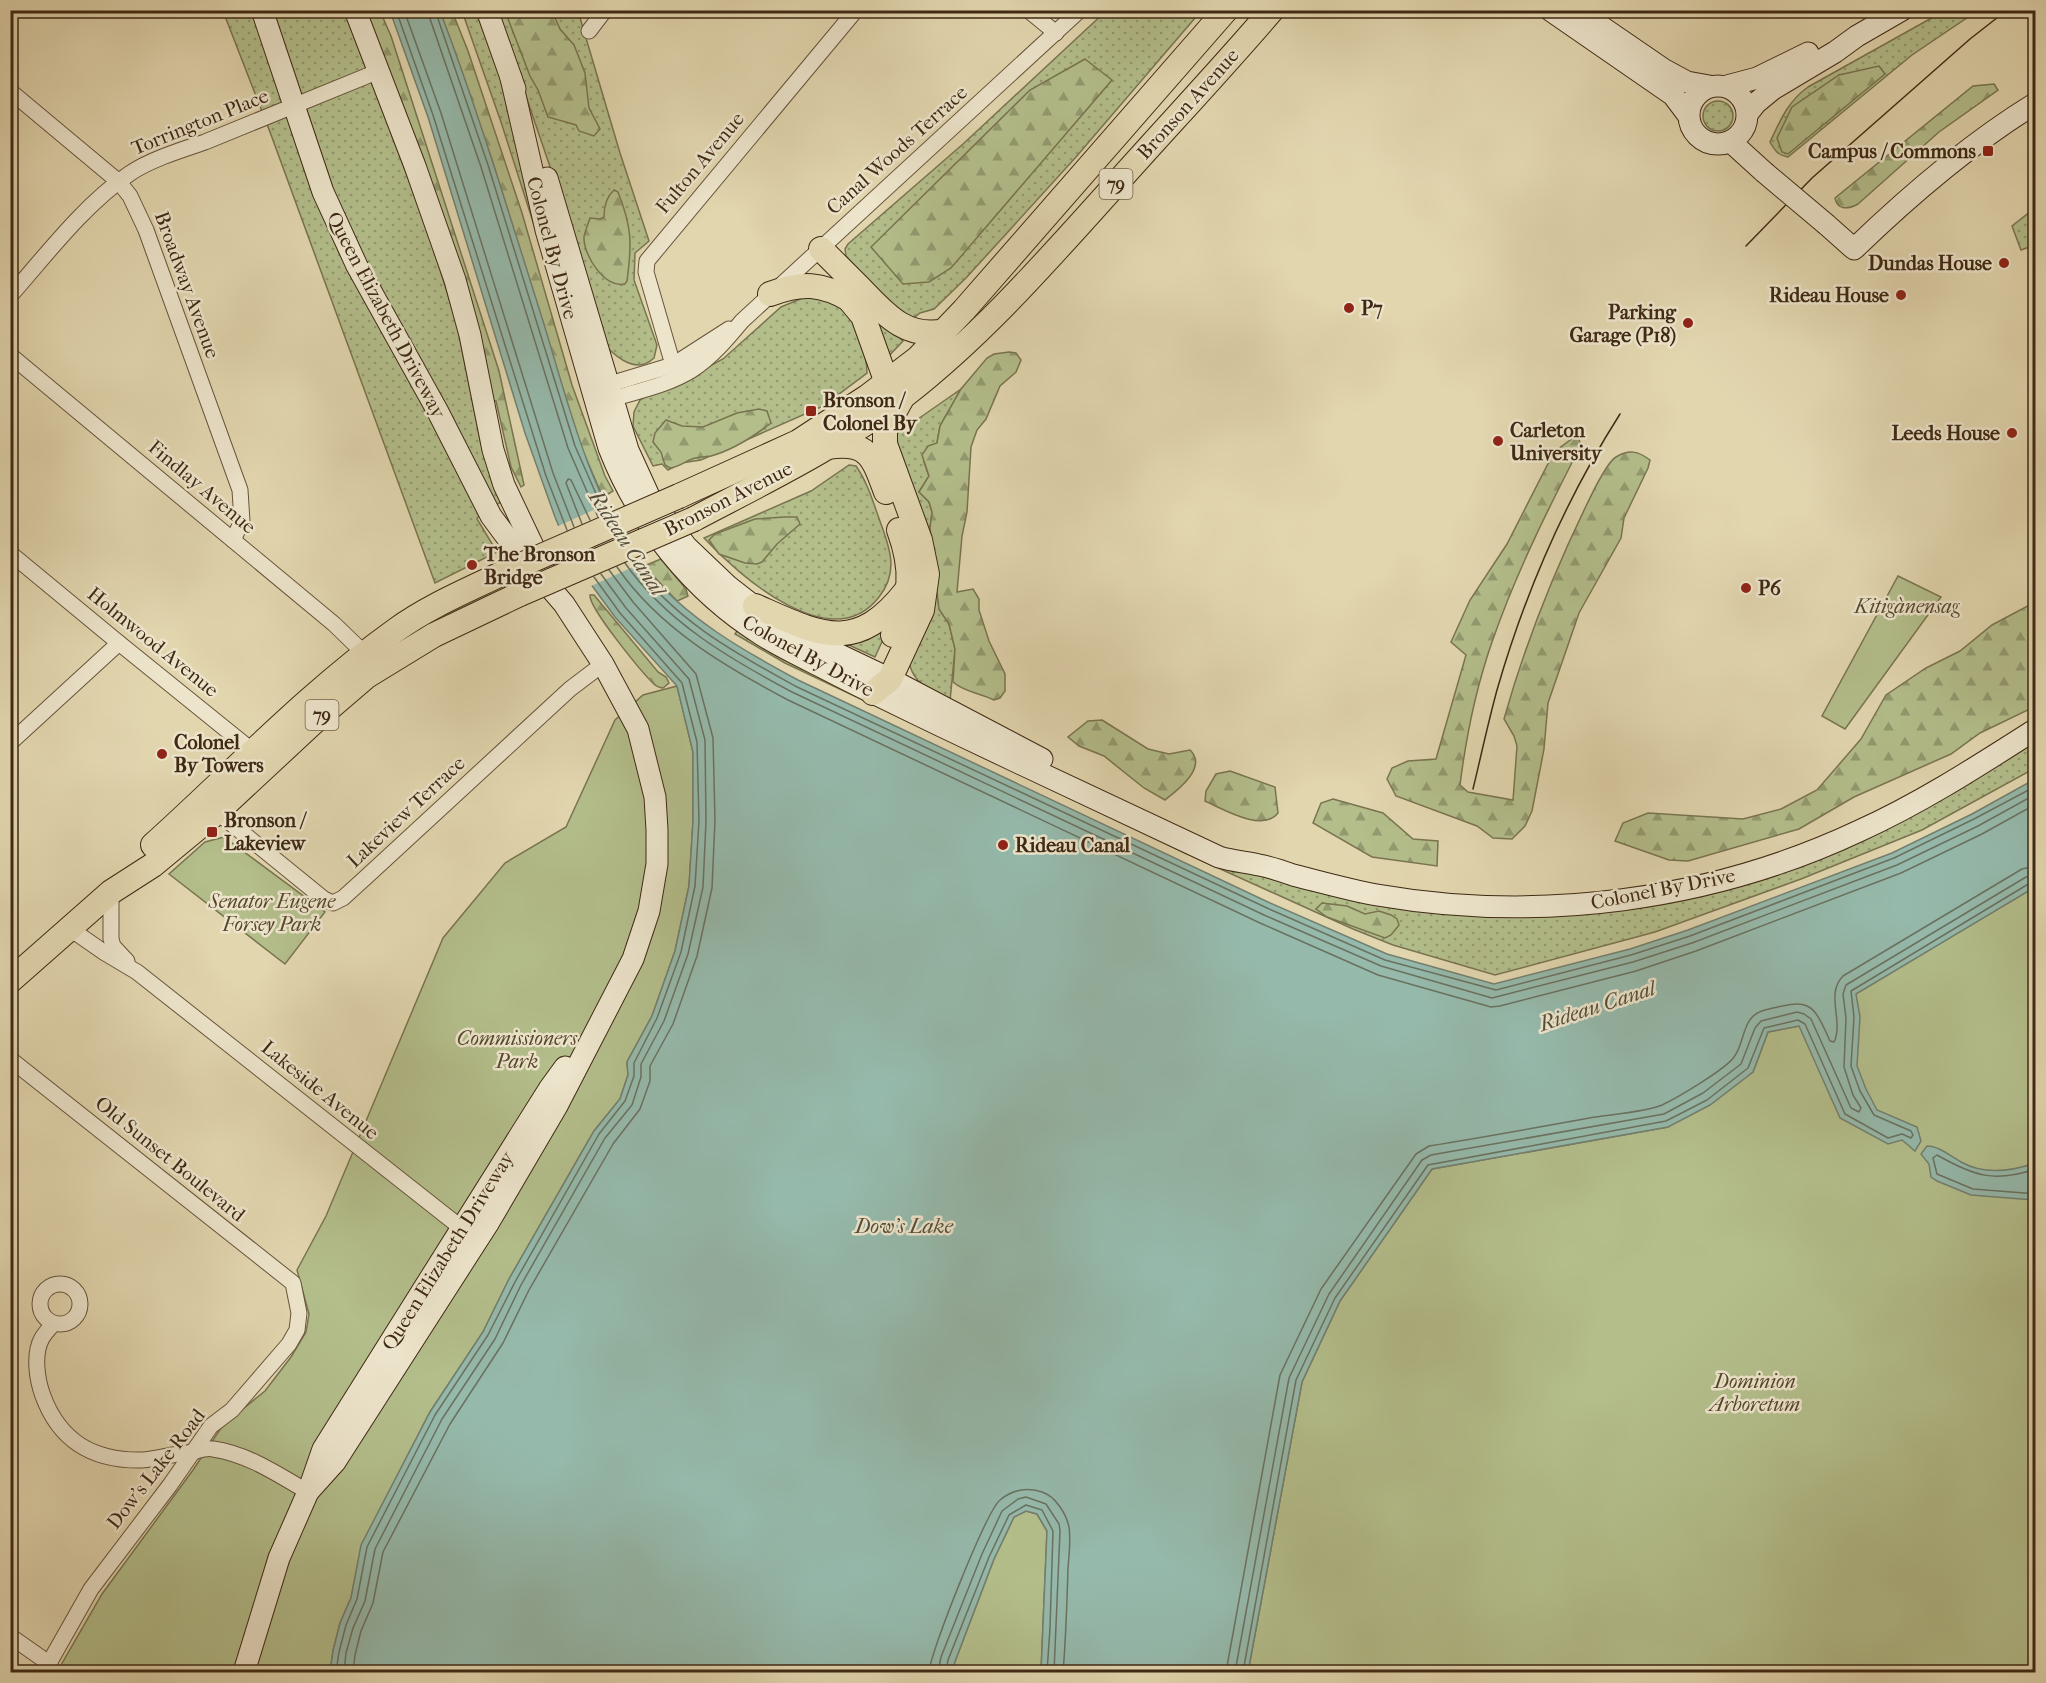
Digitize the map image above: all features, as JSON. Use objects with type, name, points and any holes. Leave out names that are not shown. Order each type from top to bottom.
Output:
[{"type":"main road","name":"Queen Elizabeth Driveway","points":[[244,1672],[279,1558],[308,1492],[335,1462],[470,1234],[549,1089],[602,1018],[633,959],[649,911],[657,864],[656,797],[638,729],[603,664],[557,595],[491,516],[437,410],[344,241],[323,192],[262,10]]},
{"type":"main road","name":"Queen Elizabeth Driveway","points":[[355,10],[415,166],[455,280],[470,335],[490,439],[504,486],[557,595]]},
{"type":"main road","name":"Colonel By Drive","points":[[487,10],[511,78],[546,230],[604,394],[649,496],[667,524],[700,561],[755,606],[789,630],[880,682],[1219,857],[1354,890],[1448,904],[1495,907],[1573,905],[1647,896],[1712,883],[1754,871],[1797,857],[1848,836],[1937,791],[2036,729]]},
{"type":"main road","name":"Bronson Avenue","points":[[10,981],[111,892],[153,865],[364,654],[397,629],[429,610],[505,573],[798,442],[895,389],[918,358],[945,331],[1226,10]]},
{"type":"main road","name":"Bronson Avenue","points":[[261,758],[318,718],[372,673],[434,635],[520,594],[694,519],[828,447],[895,389],[986,325],[1272,10]]},
{"type":"main road","points":[[1234,53],[1288,10]]},
{"type":"main road","points":[[1550,10],[1673,95],[1688,115],[1690,124],[1701,139],[1717,144],[1731,142],[1743,130],[1748,113],[1773,89],[1902,10]]},
{"type":"main road","points":[[1577,10],[1669,73],[1687,82],[1718,86],[1741,96],[1748,113]]},
{"type":"main road","points":[[1688,115],[1694,98],[1701,91],[1757,78],[1828,44],[1857,36]]},
{"type":"main road","points":[[1731,142],[1854,249],[1957,157],[2010,118],[2036,103]]},
{"type":"main road","points":[[815,254],[895,322],[928,334],[945,331]]},
{"type":"main road","points":[[815,254],[863,316],[895,389],[885,429],[885,444],[926,562],[927,581],[922,610],[880,682]]},
{"type":"main road","points":[[770,294],[794,286],[815,285],[834,291],[850,300]]},
{"type":"main road","name":"Colonel By Drive","points":[[604,394],[609,448],[623,482],[641,514],[683,568],[727,609],[762,635],[880,682]]},
{"type":"main road","points":[[828,447],[852,445],[864,451],[876,465],[908,560],[909,587],[903,613],[880,682]]},
{"type":"main road","points":[[755,606],[818,632],[845,634],[864,628],[882,618],[909,587]]},
{"type":"street","points":[[589,31],[605,10]]},
{"type":"street","name":"Fulton Avenue","points":[[673,365],[646,272],[647,261],[856,10]]},
{"type":"street","points":[[1028,10],[1056,33]]},
{"type":"street","name":"Canal Woods Terrace","points":[[604,394],[667,382],[689,372],[720,348],[742,321],[770,294],[1080,10]]},
{"type":"street","name":"Torrington Place","points":[[10,296],[67,230],[130,173],[176,152],[379,72]]},
{"type":"street","name":"Broadway Avenue","points":[[10,91],[119,182],[130,196],[146,230],[240,490],[242,521],[233,540]]},
{"type":"street","name":"Canal Woods Terrace","points":[[604,394],[673,365],[742,321]]},
{"type":"street","name":"Findlay Avenue","points":[[10,355],[334,624],[364,654]]},
{"type":"street","name":"Holmwood Avenue","points":[[10,553],[261,758]]},
{"type":"street","points":[[10,744],[118,643]]},
{"type":"street","name":"Lakeview Terrace","points":[[210,806],[333,903],[343,898],[382,863],[570,689],[603,664]]},
{"type":"street","name":"Lakeside Avenue","points":[[111,892],[113,946],[136,972]]},
{"type":"street","name":"Lakeside Avenue","points":[[69,928],[136,972],[470,1234]]},
{"type":"street","name":"Old Sunset Boulevard","points":[[10,1059],[292,1283],[296,1297]]},
{"type":"street","name":"Dow's Lake Road","points":[[47,1668],[91,1589],[211,1426],[232,1410],[289,1344],[297,1330],[299,1312],[296,1297]]},
{"type":"street","points":[[53,1324],[41,1340],[37,1371],[41,1391],[49,1411],[62,1431],[86,1449],[110,1459],[144,1460],[211,1448],[268,1468],[308,1492]]},
{"type":"street","points":[[10,1636],[47,1668]]},
{"type":"green space","points":[[223,11],[253,11],[402,360],[479,515],[477,519],[497,552],[435,583],[270,132]]},
{"type":"green space","points":[[269,11],[346,11],[431,240],[457,325],[481,444],[501,502],[496,505],[358,250],[329,188]]},
{"type":"green space","points":[[361,11],[380,11],[391,36],[499,371],[524,485],[521,487],[511,467],[496,401],[488,400]]},
{"type":"green space","points":[[440,11],[452,11],[468,51],[522,213],[572,385],[605,476],[613,491],[605,496],[601,493],[580,444],[493,163]]},
{"type":"green space","points":[[462,11],[476,11],[502,83],[542,250],[501,122]]},
{"type":"green space","points":[[497,11],[578,11],[649,241],[635,253],[634,280],[657,345],[654,358],[648,363],[634,365],[628,363],[605,345],[561,199]]},
{"type":"green space","points":[[505,11],[552,11],[560,29],[574,45],[585,73],[589,108],[600,129],[594,136],[579,131],[576,125],[548,117]]},
{"type":"green space","points":[[1106,11],[1201,11],[1076,157],[966,278],[934,309],[920,313],[910,321],[901,318],[846,256],[845,249],[848,244],[963,144]]},
{"type":"green space","points":[[1944,11],[1977,11],[1912,55],[1788,157],[1775,150],[1770,142],[1785,112],[1808,87]]},
{"type":"green space","points":[[1085,59],[1112,80],[951,268],[929,282],[903,284],[871,247],[1030,90]]},
{"type":"green space","points":[[1879,66],[1885,74],[1788,154],[1782,152],[1777,138],[1792,107],[1839,75]]},
{"type":"green space","points":[[1994,84],[1998,90],[1939,132],[1858,204],[1847,208],[1838,205],[1835,198],[1973,86]]},
{"type":"green space","points":[[1718,101],[1724,102],[1732,110],[1732,122],[1724,130],[1718,131],[1712,130],[1704,122],[1703,116],[1704,110],[1712,102]]},
{"type":"green space","points":[[614,190],[618,192],[623,204],[630,236],[629,268],[625,284],[617,284],[603,276],[587,253],[584,237],[590,218],[604,217],[606,202]]},
{"type":"green space","points":[[2035,208],[2035,245],[2021,250],[2012,226]]},
{"type":"green space","points":[[805,297],[830,300],[847,312],[860,338],[867,373],[823,406],[701,460],[681,463],[668,470],[662,464],[653,466],[633,426],[634,412],[640,400],[656,390],[684,380],[723,359],[781,307]]},
{"type":"green space","points":[[867,306],[903,341],[885,360]]},
{"type":"green space","points":[[1016,353],[1021,360],[1016,372],[1000,386],[986,419],[977,430],[971,447],[967,512],[962,536],[957,592],[973,589],[979,599],[979,610],[989,641],[1005,674],[1005,691],[1000,698],[994,700],[962,688],[953,682],[955,649],[949,624],[939,609],[930,528],[932,512],[929,502],[919,492],[929,476],[922,455],[928,446],[937,443],[940,426],[961,389],[987,358],[994,354]]},
{"type":"green space","points":[[961,389],[940,426],[937,443],[924,462],[929,476],[919,492],[929,502],[932,512],[930,528],[939,609],[949,624],[955,649],[950,701],[921,683],[910,666],[895,435]]},
{"type":"green space","points":[[759,409],[767,411],[771,423],[727,450],[711,456],[692,459],[679,466],[670,468],[665,465],[661,452],[653,442],[655,433],[666,420],[682,426],[703,427],[737,413]]},
{"type":"green space","points":[[1577,435],[1581,445],[1522,566],[1486,659],[1472,713],[1462,767],[1460,785],[1468,792],[1513,800],[1517,746],[1504,719],[1521,664],[1551,583],[1587,504],[1612,460],[1629,452],[1637,453],[1650,460],[1624,518],[1621,538],[1579,613],[1548,703],[1544,749],[1532,811],[1525,826],[1512,839],[1493,838],[1477,826],[1396,796],[1387,779],[1392,768],[1408,761],[1436,759],[1466,655],[1451,642],[1470,600],[1507,544],[1554,452]]},
{"type":"green space","points":[[849,465],[856,466],[867,487],[888,543],[891,562],[889,579],[885,588],[879,597],[859,614],[837,619],[812,615],[787,605],[740,572],[704,538],[811,491]]},
{"type":"green space","points":[[797,517],[800,524],[777,544],[762,562],[757,564],[745,563],[719,554],[709,540],[715,534],[755,519]]},
{"type":"green space","points":[[661,559],[686,589],[688,596],[677,601],[644,566]]},
{"type":"green space","name":"Kitigànensag","points":[[1898,576],[1941,597],[1845,729],[1822,716]]},
{"type":"green space","points":[[590,595],[594,595],[669,683],[663,688],[655,685],[607,626]]},
{"type":"green space","points":[[2035,602],[2035,704],[2030,709],[1980,733],[1951,754],[1854,797],[1799,829],[1688,861],[1669,860],[1615,841],[1623,823],[1648,813],[1743,819],[1781,809],[1817,790],[1861,739],[1886,695],[1926,668],[1960,651],[1992,625]]},
{"type":"green space","points":[[895,613],[875,657],[840,641]]},
{"type":"green space","points":[[740,626],[1250,873],[1307,889],[1383,906],[1463,915],[1555,915],[1655,905],[1732,887],[2035,739],[2035,768],[1922,830],[1801,879],[1655,932],[1495,975],[1393,945],[1183,852],[785,663],[735,634]]},
{"type":"green space","name":"Commissioners Park","points":[[677,686],[693,752],[693,821],[689,886],[675,951],[652,1016],[627,1062],[628,1075],[620,1099],[594,1131],[509,1279],[483,1332],[430,1412],[362,1545],[351,1598],[340,1623],[330,1672],[57,1672],[102,1594],[193,1470],[223,1425],[265,1391],[291,1357],[306,1332],[309,1314],[297,1270],[326,1216],[443,938],[505,863],[566,827],[615,720],[643,695]]},
{"type":"green space","points":[[1102,720],[1148,749],[1169,754],[1190,750],[1195,757],[1196,764],[1189,778],[1165,800],[1144,788],[1104,756],[1079,746],[1068,737],[1088,721]]},
{"type":"green space","points":[[1230,771],[1275,787],[1278,813],[1271,819],[1253,820],[1232,814],[1205,801],[1206,791],[1216,774]]},
{"type":"green space","points":[[1333,799],[1383,813],[1413,839],[1438,841],[1437,866],[1372,857],[1313,823],[1321,803]]},
{"type":"green space","name":"Senator Eugene Forsey Park","points":[[224,837],[325,912],[285,964],[169,874],[205,842]]},
{"type":"green space","name":"Dominion Arboretum","points":[[2035,887],[2035,1672],[1248,1672],[1302,1382],[1340,1301],[1432,1169],[1668,1127],[1753,1072],[1768,1032],[1799,1026]]},
{"type":"green space","points":[[1322,903],[1347,906],[1365,914],[1379,911],[1397,919],[1399,925],[1391,935],[1385,938],[1327,917],[1316,909]]},
{"type":"green space","points":[[1026,1511],[1037,1514],[1047,1531],[1041,1672],[951,1672],[994,1559],[1014,1517]]},
{"type":"water","name":"Dow's Lake","points":[[390,11],[440,11],[494,165],[583,450],[610,513],[626,542],[661,586],[716,632],[798,680],[1270,903],[1387,954],[1494,984],[1630,949],[1688,930],[1892,853],[1972,814],[2035,779],[2035,887],[1856,994],[1860,1017],[1857,1066],[1877,1110],[1917,1127],[1921,1141],[1915,1151],[1902,1140],[1888,1144],[1840,1118],[1799,1026],[1768,1032],[1753,1072],[1710,1105],[1668,1127],[1432,1169],[1340,1301],[1302,1382],[1248,1672],[1041,1672],[1047,1531],[1037,1514],[1026,1511],[1014,1517],[994,1559],[951,1672],[330,1672],[340,1623],[351,1598],[361,1545],[430,1412],[483,1332],[509,1279],[594,1131],[620,1099],[628,1075],[627,1062],[652,1016],[675,951],[689,886],[693,821],[693,752],[677,686],[615,617],[571,555],[525,433],[428,117]]},
{"type":"water","points":[[1927,1146],[1940,1149],[1961,1162],[1979,1169],[2008,1170],[2035,1163],[2035,1200],[1971,1195],[1937,1181],[1931,1177],[1929,1164],[1921,1154]]},
{"type":"pier","points":[[609,503],[624,533],[644,562],[589,587],[569,557],[556,527]]},
{"type":"tram line","points":[[1746,246],[1812,178],[1970,39],[2007,10]]},
{"type":"tram line","points":[[1473,789],[1497,690],[1534,582],[1582,479],[1620,414]]},
{"type":"place","name":"Campus / Commons","points":[[1988,151]]},
{"type":"place","name":"Dundas House","points":[[2004,263]]},
{"type":"place","name":"Rideau House","points":[[1901,295]]},
{"type":"place","name":"P7","points":[[1349,308]]},
{"type":"place","name":"Parking Garage (P18)","points":[[1688,323]]},
{"type":"place","name":"Bronson / Colonel By","points":[[811,411]]},
{"type":"place","name":"Leeds House","points":[[2012,433]]},
{"type":"place","name":"Carleton University","points":[[1498,441]]},
{"type":"place","name":"The Bronson Bridge","points":[[472,565]]},
{"type":"place","name":"P6","points":[[1746,588]]},
{"type":"place","name":"Colonel By Towers","points":[[162,754]]},
{"type":"place","name":"Bronson / Lakeview","points":[[212,832]]},
{"type":"place","name":"Rideau Canal","points":[[1003,845]]}]
